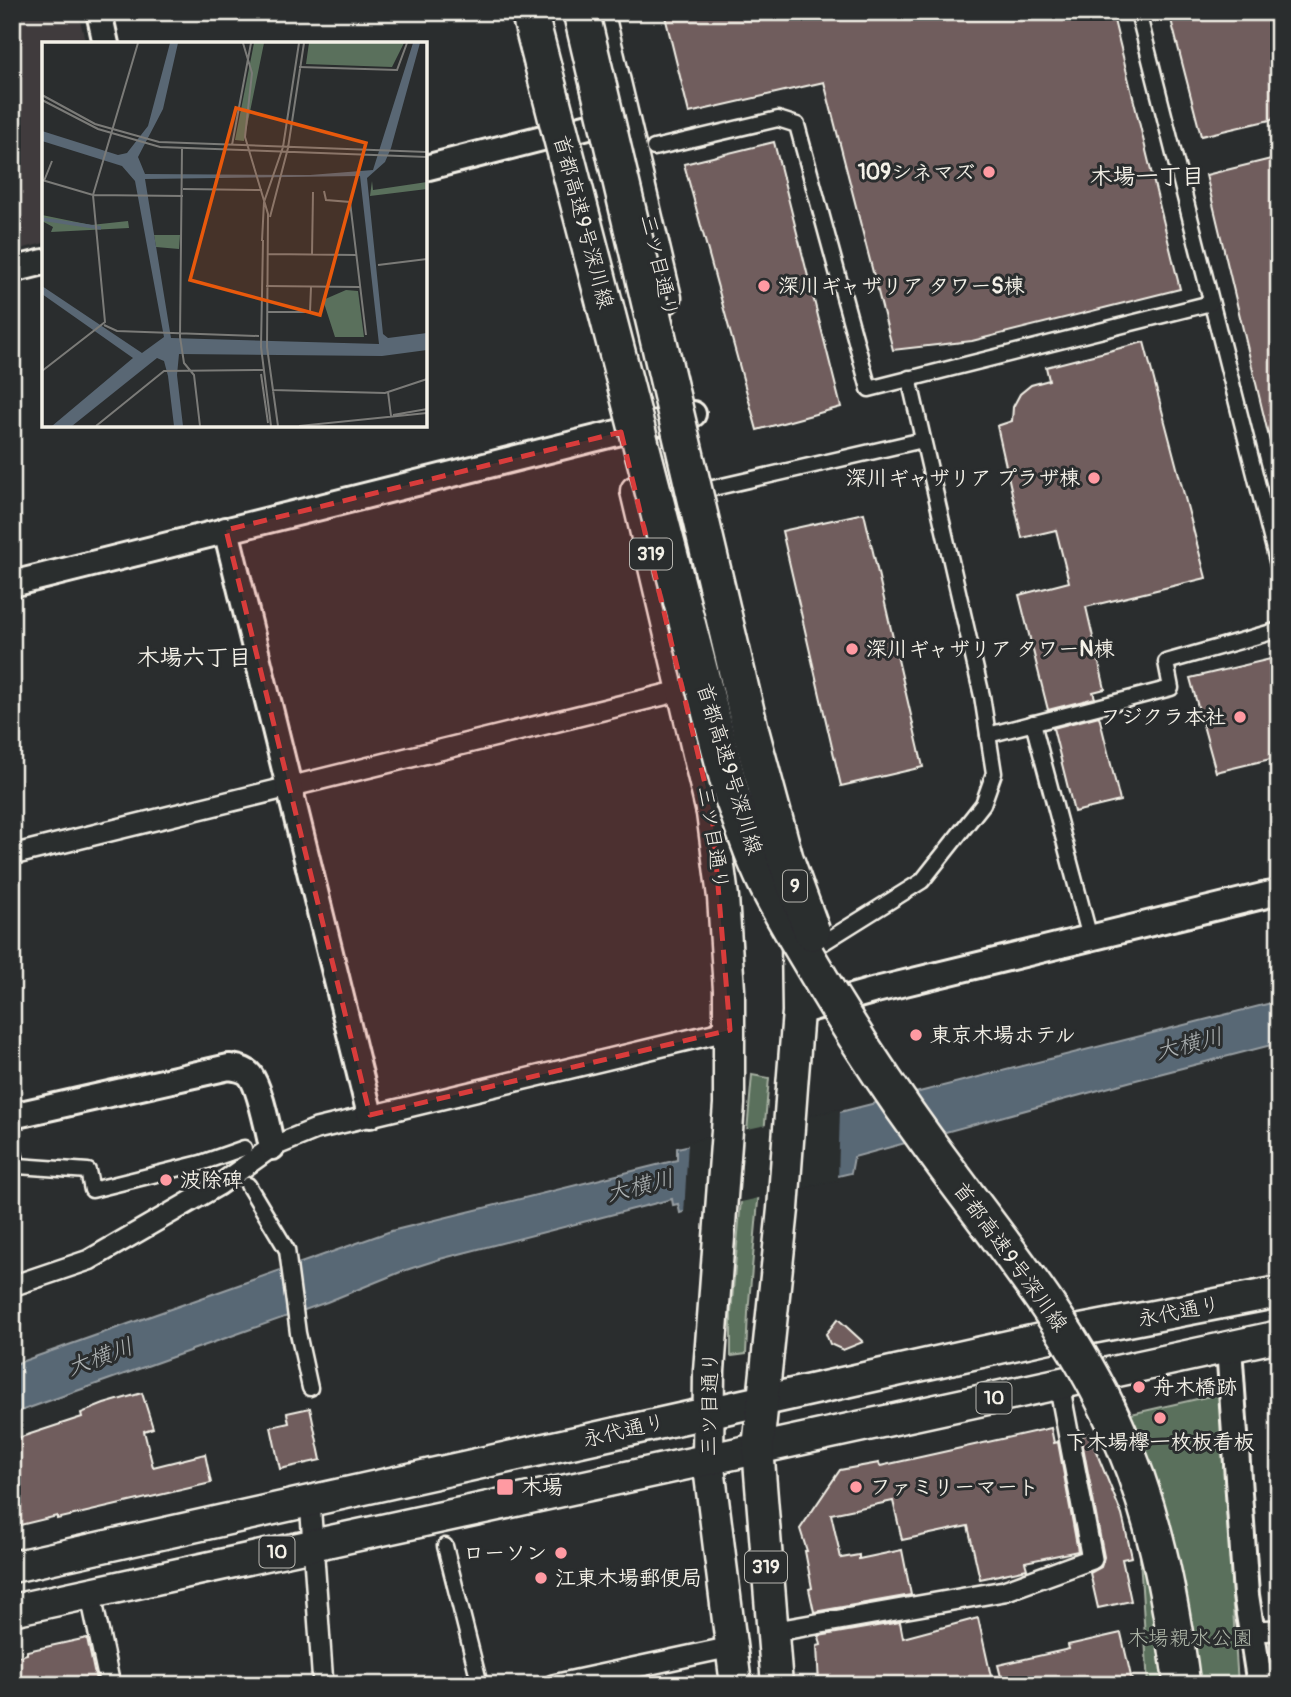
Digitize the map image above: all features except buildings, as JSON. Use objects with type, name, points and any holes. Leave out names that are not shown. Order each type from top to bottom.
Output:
[{"type":"highway","name":"首都高速9号深川線","points":[[529,12],[732,796],[760,869],[775,901],[827,992],[870,1059],[1054,1316],[1100,1394],[1128,1453],[1152,1520],[1174,1624],[1183,1685]]},
{"type":"highway","name":"首都高速9号深川線","points":[[581,12],[751,732],[785,858],[812,933],[854,1024],[933,1143],[998,1228],[1064,1324],[1115,1417],[1143,1487],[1161,1548],[1173,1606],[1183,1685]]},
{"type":"main road","name":"三ツ目通り","points":[[516,12],[684,690],[713,825],[723,897],[730,1030],[729,1104],[708,1412],[708,1459],[736,1685]]},
{"type":"main road","name":"三ツ目通り","points":[[599,12],[709,489],[785,799],[797,901],[798,1012],[783,1209],[758,1448],[777,1685]]},
{"type":"main road","name":"永代通り","points":[[12,1567],[1081,1330],[1279,1292]]},
{"type":"main road","name":"永代通り","points":[[12,1610],[1279,1336]]},
{"type":"street","points":[[99,12],[106,42]]},
{"type":"street","points":[[1138,12],[1279,569]]},
{"type":"street","points":[[427,168],[624,117]]},
{"type":"street","points":[[654,148],[778,119],[797,125],[869,389],[1211,303]]},
{"type":"street","points":[[12,270],[42,262]]},
{"type":"street","points":[[797,959],[922,881],[983,804],[994,773],[982,696],[909,378]]},
{"type":"street","points":[[12,584],[693,414]]},
{"type":"street","points":[[709,489],[923,440]]},
{"type":"street","points":[[226,530],[370,1115]]},
{"type":"street","points":[[988,735],[1171,688],[1166,662],[1279,630]]},
{"type":"street","points":[[12,855],[684,690]]},
{"type":"street","points":[[1033,723],[1090,938]]},
{"type":"street","points":[[798,1012],[876,990],[1279,892]]},
{"type":"street","points":[[12,1286],[89,1260],[219,1185],[272,1147],[316,1129],[730,1030]]},
{"type":"street","points":[[12,1116],[229,1067],[242,1069],[250,1075],[272,1147]]},
{"type":"street","points":[[12,1147],[18,1166],[88,1171],[92,1190],[201,1163],[244,1148]]},
{"type":"street","points":[[248,1185],[287,1250],[298,1333],[310,1388]]},
{"type":"street","points":[[1229,1347],[1246,1595],[1260,1685]]},
{"type":"street","points":[[771,1632],[1004,1591],[1093,1559],[1059,1384]]},
{"type":"street","points":[[310,1501],[323,1685]]},
{"type":"street","points":[[445,1546],[480,1685]]},
{"type":"street","points":[[90,1592],[110,1685]]},
{"type":"street","points":[[1251,1631],[1279,1630]]},
{"type":"street","points":[[553,1685],[731,1647]]},
{"type":"highlighted area","points":[[621,432],[712,813],[730,1030],[370,1115],[226,530]]},
{"type":"shaded area","points":[[12,12],[78,12],[86,42],[42,42],[42,244],[12,251]]},
{"type":"green space","points":[[752,1075],[769,1078],[746,1354],[731,1356],[731,1313]]},
{"type":"green space","name":"木場親水公園","points":[[1219,1394],[1238,1685],[1148,1685],[1131,1414]]},
{"type":"water","name":"大横川","points":[[1279,1001],[1279,1043],[854,1157],[851,1173],[680,1213],[678,1204],[673,1205],[672,1199],[440,1259],[12,1414],[12,1365],[391,1231],[677,1160],[677,1148],[840,1112]]},
{"type":"pier","points":[[840,1109],[838,1180],[684,1215],[688,1142]]},
{"type":"place","name":"109シネマズ","points":[[989,172]]},
{"type":"place","name":"深川ギャザリア タワーS棟","points":[[764,286]]},
{"type":"place","name":"深川ギャザリア プラザ棟","points":[[1094,478]]},
{"type":"place","name":"深川ギャザリア タワーN棟","points":[[852,649]]},
{"type":"place","name":"フジクラ本社","points":[[1240,717]]},
{"type":"place","name":"東京木場ホテル","points":[[916,1035]]},
{"type":"place","name":"波除碑","points":[[166,1180]]},
{"type":"place","name":"舟木橋跡","points":[[1139,1387]]},
{"type":"place","name":"下木場欅一枚板看板","points":[[1160,1418]]},
{"type":"place","name":"木場","points":[[505,1487]]},
{"type":"place","name":"ファミリーマート","points":[[856,1487]]},
{"type":"place","name":"ローソン","points":[[561,1553]]},
{"type":"place","name":"江東木場郵便局","points":[[541,1578]]},
{"type":"district","name":"木場一丁目","points":[[1147,176]]},
{"type":"district","name":"木場六丁目","points":[[194,657]]}]
